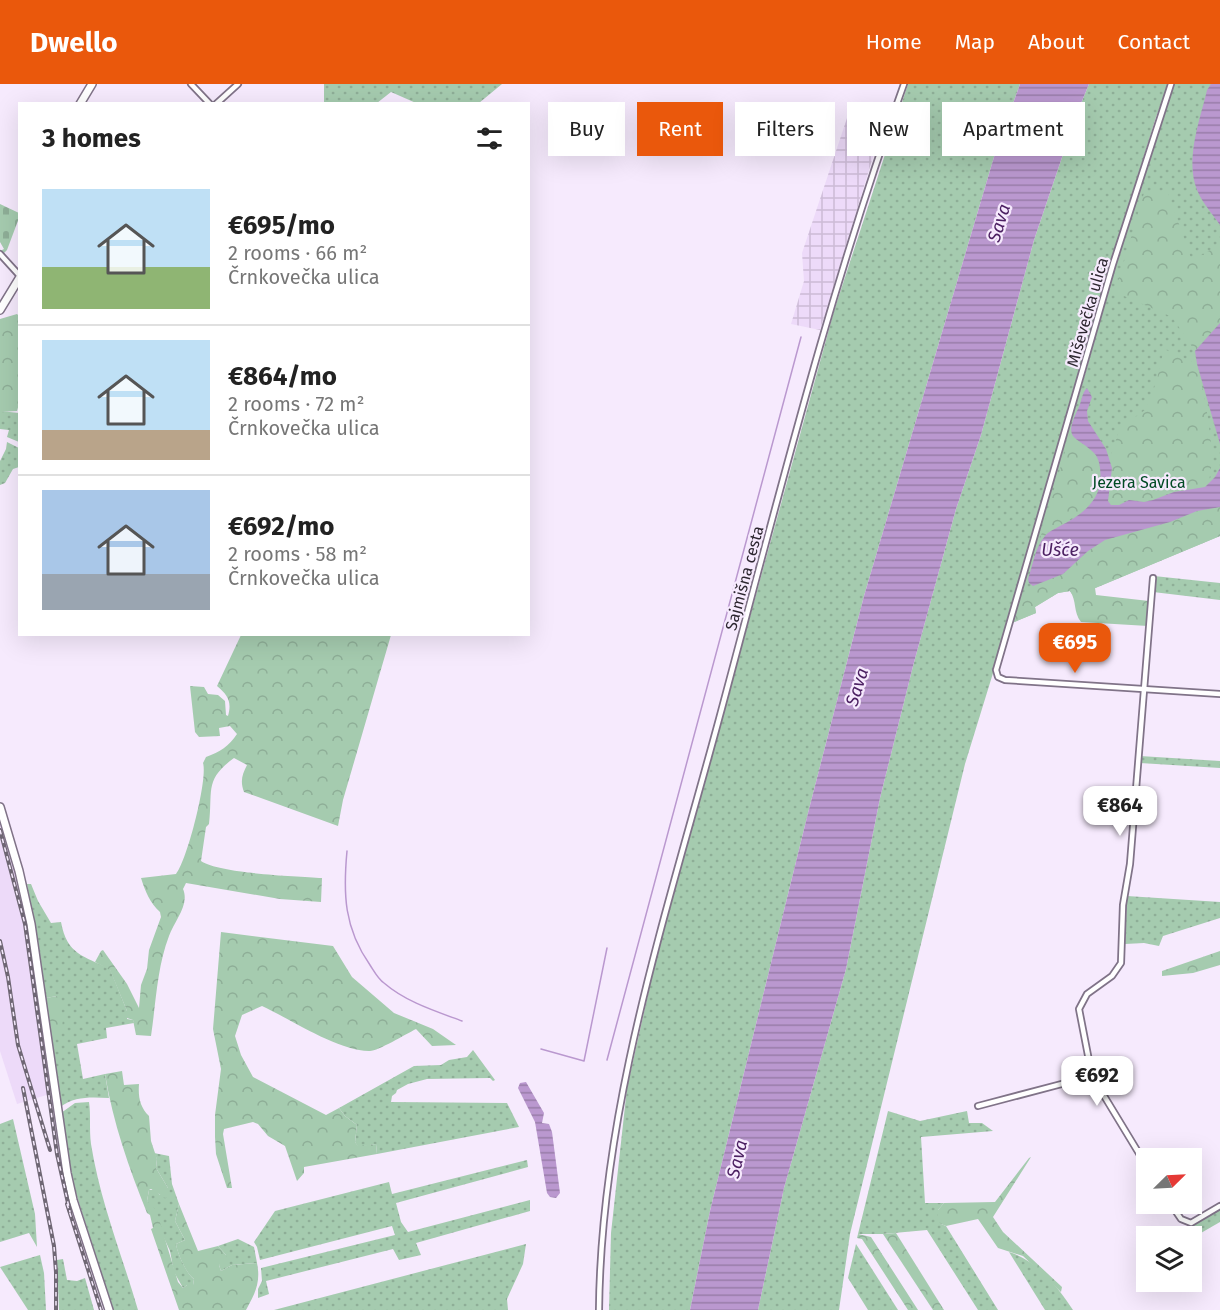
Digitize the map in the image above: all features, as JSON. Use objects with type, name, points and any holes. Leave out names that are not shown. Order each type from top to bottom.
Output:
[{"type":"main road","points":[[81,102],[92,84]]},
{"type":"main road","points":[[0,310],[18,279]]},
{"type":"main road","points":[[0,807],[30,916],[67,1173],[73,1200],[109,1310]]},
{"type":"street","points":[[191,84],[208,102]]},
{"type":"street","points":[[218,102],[238,84]]},
{"type":"street","name":"Sajmišna cesta","points":[[599,1310],[604,1219],[625,1084],[653,957],[799,423],[855,232],[904,84]]},
{"type":"street","name":"Miševečka ulica","points":[[1144,690],[1005,680],[998,676],[996,670],[1113,264],[1171,84]]},
{"type":"street","points":[[0,254],[18,274]]},
{"type":"street","points":[[1136,1149],[1092,1076],[1079,1010],[1087,994],[1115,973],[1123,957],[1123,905],[1130,864],[1153,578]]},
{"type":"street","points":[[1144,690],[1220,694]]},
{"type":"street","points":[[978,1106],[1092,1076]]},
{"type":"street","points":[[1177,1214],[1181,1220],[1191,1223],[1220,1206]]},
{"type":"shaded area","points":[[847,118],[847,156],[873,156],[820,330],[791,324],[804,281],[802,253]]},
{"type":"shaded area","points":[[0,815],[17,871],[30,927],[53,1093],[17,1104],[0,1051]]},
{"type":"green space","points":[[324,84],[502,84],[480,102],[414,102],[391,92],[378,102],[324,102]]},
{"type":"green space","points":[[908,84],[1020,84],[1014,102],[942,102],[942,156],[994,156],[864,596],[710,1211],[690,1310],[609,1310],[611,1233],[627,1088],[656,959],[834,311],[885,156],[930,156],[930,102],[902,102]]},
{"type":"green space","points":[[1089,84],[1169,84],[1156,117],[1111,263],[1018,592],[965,764],[850,1234],[839,1310],[758,1310],[784,1188],[846,969],[880,798],[956,509],[981,435],[1034,240],[1062,156],[1085,156],[1085,102],[1082,102]]},
{"type":"green space","name":"Jezera Savica","points":[[1173,84],[1220,84],[1220,536],[1074,597],[1070,591],[1058,593],[1035,607],[1036,613],[1012,623],[1115,265]]},
{"type":"green space","points":[[1167,190],[1192,261],[1220,244],[1220,323],[1195,351],[1172,317],[1115,292],[1144,193]]},
{"type":"green space","points":[[0,204],[18,213],[18,221],[4,253],[0,251],[4,249],[0,242]]},
{"type":"green space","points":[[18,315],[17,411],[0,412],[0,319]]},
{"type":"green space","points":[[1164,349],[1197,364],[1209,429],[1210,477],[1206,486],[1202,488],[1182,490],[1151,500],[1129,500],[1111,505],[1108,501],[1112,481],[1110,458],[1120,428],[1145,410],[1156,383]]},
{"type":"green space","points":[[0,411],[18,413],[18,442],[7,437],[9,430],[0,429]]},
{"type":"green space","points":[[1072,427],[1072,433],[1097,457],[1100,475],[1095,500],[1086,510],[1048,532],[1038,546]]},
{"type":"green space","points":[[7,442],[18,448],[18,467],[13,469],[5,483],[0,485],[0,461]]},
{"type":"green space","points":[[1220,507],[1220,536],[1095,588],[1096,595],[1149,601],[1148,626],[1081,622],[1070,591],[1058,593],[1035,607],[1036,613],[1012,623],[1020,597],[1033,586],[1063,574],[1088,551],[1105,540],[1170,522],[1197,511]]},
{"type":"green space","points":[[1154,576],[1220,583],[1220,600],[1153,592]]},
{"type":"green space","points":[[241,636],[391,636],[343,800],[338,826],[244,792],[242,778],[247,765],[234,758],[218,773],[212,786],[209,824],[206,827],[201,861],[241,872],[322,878],[321,902],[280,899],[186,883],[183,889],[185,895],[183,907],[169,936],[162,960],[151,1036],[136,1035],[133,1020],[121,1016],[121,1013],[127,1011],[110,970],[95,962],[103,950],[127,984],[139,1008],[141,985],[147,969],[149,950],[161,917],[148,896],[141,878],[176,874],[186,853],[195,820],[204,772],[203,763],[206,757],[224,748],[237,734],[230,726],[219,728],[220,736],[199,737],[195,732],[190,686],[204,687],[208,694],[218,695],[225,701],[228,716],[230,707],[228,699],[217,686]]},
{"type":"green space","points":[[1140,756],[1220,761],[1220,768],[1140,763]]},
{"type":"green space","points":[[27,884],[31,884],[51,923],[61,922],[72,948],[110,969],[127,1011],[127,1019],[133,1020],[134,1023],[106,1028],[107,1038],[77,1044],[83,1079],[105,1074],[109,1098],[77,1099],[60,1107],[50,1036],[57,996],[46,998]]},
{"type":"green space","points":[[1127,896],[1220,902],[1220,918],[1163,936],[1159,946],[1144,943],[1125,944]]},
{"type":"green space","points":[[221,932],[333,946],[352,977],[394,1013],[433,1029],[456,1045],[432,1046],[416,1029],[374,1050],[358,1050],[330,1041],[262,1006],[242,1015],[235,1036],[241,1055],[253,1077],[326,1115],[339,1108],[357,1125],[355,1142],[358,1146],[376,1144],[377,1154],[304,1167],[304,1173],[297,1181],[285,1146],[268,1136],[258,1124],[253,1122],[224,1129],[232,1188],[227,1188],[216,1154],[215,1137],[215,1115],[221,1069],[213,1029]]},
{"type":"green space","points":[[1220,951],[1220,965],[1193,973],[1162,976],[1162,971]]},
{"type":"green space","points":[[57,996],[63,1021],[60,1036],[54,1038],[50,1036],[46,998]]},
{"type":"green space","points":[[473,1050],[495,1080],[490,1078],[427,1079],[408,1084],[397,1090],[391,1102],[507,1103],[519,1127],[377,1154],[376,1144],[358,1147],[355,1142],[357,1125],[339,1108],[414,1066],[441,1065],[449,1060],[467,1057]]},
{"type":"green space","points":[[122,1071],[124,1085],[139,1084],[140,1101],[149,1116],[151,1141],[157,1159],[156,1168],[168,1188],[169,1197],[165,1198],[151,1189],[147,1201],[158,1216],[178,1282],[183,1288],[193,1285],[194,1279],[185,1269],[176,1244],[185,1240],[175,1221],[179,1204],[198,1251],[218,1246],[226,1255],[228,1260],[219,1265],[221,1271],[232,1265],[257,1263],[256,1288],[246,1310],[179,1310],[151,1229],[153,1228],[150,1215],[147,1213],[134,1179],[112,1110],[105,1074]]},
{"type":"green space","points":[[89,1102],[91,1144],[95,1165],[138,1310],[113,1310],[74,1187],[61,1113],[75,1103]]},
{"type":"green space","points":[[888,1111],[920,1121],[967,1111],[969,1123],[982,1123],[993,1131],[921,1137],[925,1203],[944,1203],[938,1210],[941,1224],[946,1226],[998,1310],[978,1310],[927,1230],[858,1234]]},
{"type":"green space","points":[[13,1119],[35,1214],[37,1247],[29,1233],[0,1242],[0,1124]]},
{"type":"green space","points":[[154,1153],[169,1156],[172,1184],[179,1204],[175,1221],[185,1240],[176,1244],[188,1273],[194,1279],[193,1285],[183,1288],[174,1272],[170,1251],[147,1201],[149,1190],[155,1190],[160,1195],[168,1188],[156,1168],[157,1159]]},
{"type":"green space","points":[[1031,1157],[993,1217],[1003,1232],[1062,1287],[1061,1292],[1023,1256],[998,1248],[978,1219],[946,1226],[938,1220],[938,1210],[944,1203],[995,1202]]},
{"type":"green space","points":[[527,1160],[528,1167],[396,1203],[401,1222],[408,1232],[530,1200],[530,1211],[416,1243],[421,1255],[399,1260],[393,1249],[266,1281],[269,1294],[258,1298],[258,1289],[262,1281],[261,1268],[395,1235],[392,1226],[260,1260],[254,1242],[275,1211],[389,1182],[392,1194]]},
{"type":"green space","points":[[1220,1208],[1220,1222],[1202,1232],[1202,1226],[1187,1226]]},
{"type":"green space","points":[[896,1233],[944,1310],[933,1310],[883,1234]]},
{"type":"green space","points":[[858,1234],[871,1237],[918,1310],[908,1310],[862,1239],[857,1238]]},
{"type":"green space","points":[[238,1239],[254,1247],[257,1263],[232,1265],[221,1271],[219,1265],[226,1255],[218,1246]]},
{"type":"green space","points":[[526,1244],[523,1264],[507,1299],[508,1310],[274,1310]]},
{"type":"green space","points":[[856,1244],[898,1310],[868,1310],[848,1278]]},
{"type":"green space","points":[[1009,1252],[1037,1268],[1060,1292],[1073,1310],[1045,1310]]},
{"type":"green space","points":[[40,1255],[44,1273],[46,1310],[28,1310],[0,1267]]},
{"type":"green space","points":[[63,1259],[67,1280],[77,1281],[85,1278],[94,1310],[59,1310],[57,1260]]},
{"type":"water","points":[[1020,84],[1089,84],[1082,102],[1014,102]]},
{"type":"water","points":[[1211,84],[1220,84],[1220,225],[1199,195],[1193,172],[1195,137],[1207,90]]},
{"type":"water","name":"Sava","points":[[1062,156],[1034,240],[981,435],[956,509],[913,666],[880,798],[846,969],[784,1188],[758,1310],[690,1310],[710,1211],[864,596],[994,157]]},
{"type":"water","points":[[1220,323],[1220,444],[1195,351]]},
{"type":"water","name":"Ušće","points":[[1087,388],[1092,397],[1087,411],[1088,421],[1106,449],[1112,468],[1108,501],[1111,505],[1119,505],[1129,500],[1144,502],[1174,492],[1205,487],[1220,468],[1220,507],[1197,511],[1170,522],[1105,540],[1088,551],[1063,574],[1033,586],[1028,579],[1042,540],[1050,531],[1085,510],[1095,498],[1100,484],[1100,468],[1096,456],[1074,437],[1071,427]]},
{"type":"water","points":[[526,1082],[544,1113],[542,1123],[549,1124],[552,1132],[560,1193],[556,1198],[550,1197],[547,1193],[535,1122],[518,1088],[520,1083]]},
{"type":"waterway","points":[[607,1060],[801,337]]},
{"type":"waterway","points":[[347,851],[345,882],[350,924],[361,951],[376,975],[393,990],[411,1001],[462,1021]]},
{"type":"waterway","points":[[541,1049],[584,1061],[607,948]]},
{"type":"railway","points":[[0,830],[25,924],[57,1154],[70,1212]]},
{"type":"railway","points":[[0,941],[18,1045],[50,1150]]},
{"type":"railway","points":[[23,1088],[54,1246],[56,1310]]},
{"type":"railway","points":[[67,1204],[101,1310]]}]
